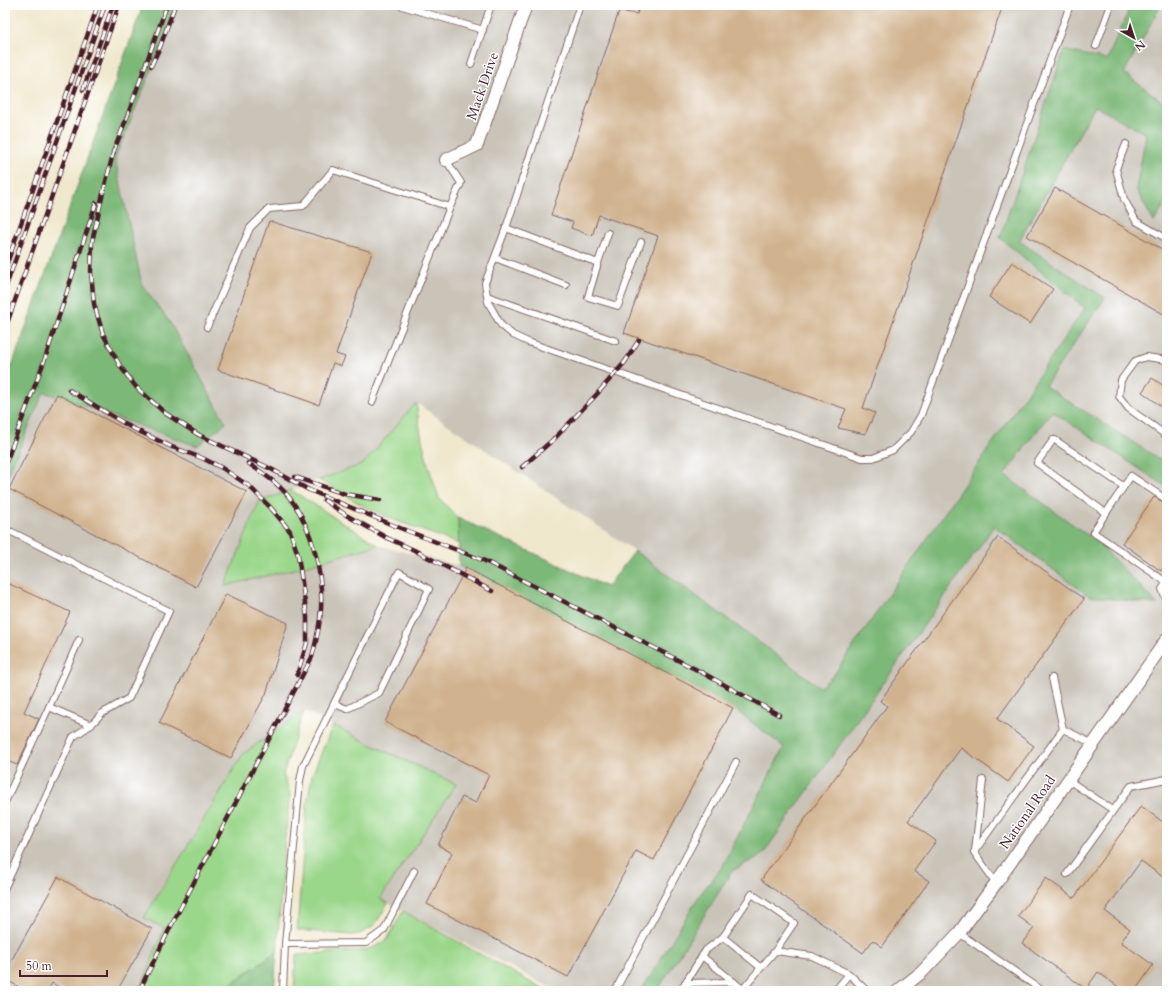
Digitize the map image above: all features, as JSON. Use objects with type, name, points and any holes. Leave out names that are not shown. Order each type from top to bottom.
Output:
[{"type":"street","name":"Mack Drive","points":[[446,160],[477,146],[526,5]]},
{"type":"street","name":"National Road","points":[[898,991],[922,972],[959,933],[996,883],[1167,638]]},
{"type":"lane","points":[[399,5],[483,30]]},
{"type":"lane","points":[[471,64],[491,5]]},
{"type":"lane","points":[[580,5],[506,228],[485,283],[488,302],[501,325],[513,335],[528,342],[862,458],[873,458],[893,450],[911,432],[921,415],[1070,5]]},
{"type":"lane","points":[[1096,46],[1111,5]]},
{"type":"lane","points":[[1126,144],[1116,168],[1124,199],[1136,221],[1167,239]]},
{"type":"lane","points":[[372,402],[461,183],[446,160]]},
{"type":"lane","points":[[207,327],[250,228],[269,209],[303,206],[333,170],[450,207]]},
{"type":"lane","points":[[506,228],[598,263]]},
{"type":"lane","points":[[608,233],[588,297],[618,306],[641,242]]},
{"type":"lane","points":[[495,258],[566,285]]},
{"type":"lane","points":[[487,296],[616,341]]},
{"type":"lane","points":[[1167,360],[1146,357],[1135,361],[1121,380],[1119,396],[1128,408],[1167,436]]},
{"type":"lane","points":[[1106,513],[1037,463],[1053,440],[1055,440],[1124,486]]},
{"type":"lane","points":[[1167,500],[1131,476],[1093,532],[1167,582],[1162,589],[1167,598]]},
{"type":"lane","points":[[5,887],[73,737],[91,725],[101,714],[129,698],[169,611],[12,532]]},
{"type":"lane","points":[[282,991],[300,781],[303,766],[399,572],[429,589],[379,693],[346,709],[335,704]]},
{"type":"lane","points":[[5,802],[79,640]]},
{"type":"lane","points":[[974,852],[1063,729],[1052,678]]},
{"type":"lane","points":[[49,707],[91,725]]},
{"type":"lane","points":[[1063,729],[1093,744]]},
{"type":"lane","points":[[616,991],[736,762]]},
{"type":"lane","points":[[1067,874],[1131,786],[1167,779]]},
{"type":"lane","points":[[983,780],[974,852],[996,883]]},
{"type":"lane","points":[[1068,780],[1113,810]]},
{"type":"lane","points":[[285,944],[366,943],[384,930],[414,870]]},
{"type":"lane","points":[[680,991],[684,983],[702,956],[706,950],[724,937],[752,894],[794,923],[744,990],[702,956]]},
{"type":"lane","points":[[959,933],[1043,991]]},
{"type":"lane","points":[[724,937],[760,967]]},
{"type":"lane","points":[[775,950],[812,956],[849,974],[867,991]]},
{"type":"lane","points":[[835,991],[849,974]]},
{"type":"lane","points":[[684,983],[734,982]]},
{"type":"shaded area","points":[[178,5],[1131,5],[1107,61],[1064,50],[1000,238],[1085,308],[833,676],[820,687],[635,551],[416,403],[363,464],[259,502],[226,585],[298,568],[378,545],[459,566],[733,708],[784,747],[722,867],[699,896],[641,991],[557,991],[380,899],[456,784],[374,746],[304,711],[243,754],[144,918],[164,928],[140,991],[5,991],[5,481],[44,392],[197,446],[226,423],[169,321],[142,285],[115,158]]},
{"type":"shaded area","points":[[1161,5],[1167,5],[1167,105],[1124,73]]},
{"type":"shaded area","points":[[1095,106],[1146,134],[1136,189],[1154,222],[1167,200],[1167,464],[1045,386],[1105,298],[1018,241]]},
{"type":"shaded area","points":[[1051,410],[1167,487],[1167,991],[929,991],[923,987],[917,991],[657,991],[732,871],[763,854],[994,526],[1089,596],[1097,542],[1003,475]]},
{"type":"green space","points":[[143,5],[178,5],[115,158],[142,285],[169,321],[226,423],[197,446],[44,392],[5,481],[5,385]]},
{"type":"green space","points":[[1131,5],[1161,5],[1124,73],[1167,105],[1167,200],[1154,222],[1136,189],[1146,134],[1095,106],[1019,241],[1105,298],[1045,386],[1167,464],[1167,487],[1052,411],[1004,475],[1097,542],[1157,604],[1089,596],[994,526],[763,854],[732,871],[657,991],[641,991],[699,896],[722,867],[784,747],[733,708],[459,566],[458,518],[607,587],[635,551],[820,687],[833,676],[1085,308],[1000,238],[1064,50],[1107,60]]},
{"type":"green space","points":[[416,403],[428,465],[439,498],[458,518],[459,544],[394,520],[360,504],[319,480],[363,464]]},
{"type":"green space","points":[[291,490],[378,545],[298,568],[225,586],[259,502]]},
{"type":"green space","points":[[304,711],[283,774],[290,794],[284,849],[277,951],[221,991],[140,991],[164,928],[144,918],[243,754]]},
{"type":"green space","points":[[333,725],[374,746],[456,784],[380,899],[388,903],[375,925],[360,934],[351,935],[297,930],[307,804],[312,775]]},
{"type":"green space","points":[[403,911],[546,991],[294,991],[296,955],[364,950],[375,947],[387,940]]},
{"type":"green space","points":[[277,951],[274,991],[221,991]]},
{"type":"building","points":[[640,5],[1003,5],[863,408],[875,413],[865,434],[838,428],[846,409],[624,333],[658,236],[599,215],[592,236],[571,228],[573,222],[551,215],[619,11],[637,14]]},
{"type":"building","points":[[1055,188],[1167,252],[1167,316],[1027,236]]},
{"type":"building","points":[[269,221],[372,252],[336,354],[345,357],[341,366],[333,363],[319,405],[218,370]]},
{"type":"building","points":[[1012,262],[1053,289],[1030,324],[989,297]]},
{"type":"building","points":[[1152,378],[1167,388],[1167,398],[1161,406],[1142,392]]},
{"type":"building","points":[[57,394],[247,492],[196,587],[9,489]]},
{"type":"building","points":[[1154,497],[1167,504],[1167,562],[1161,571],[1122,543]]},
{"type":"building","points":[[998,537],[1084,599],[997,719],[1034,746],[1008,782],[961,748],[908,821],[936,841],[914,871],[929,881],[882,947],[873,940],[863,953],[761,880],[887,706],[880,701]]},
{"type":"building","points":[[466,568],[733,708],[654,860],[636,851],[568,977],[427,904],[452,853],[438,845],[462,797],[476,803],[489,775],[385,722]]},
{"type":"building","points":[[5,582],[70,612],[24,712],[39,719],[17,765],[5,760]]},
{"type":"building","points":[[226,594],[288,623],[266,694],[231,758],[159,723]]},
{"type":"building","points":[[1141,806],[1167,825],[1167,880],[1141,861],[1105,911],[1130,929],[1121,942],[1153,965],[1135,991],[1124,991],[1098,972],[1086,989],[1022,943],[1034,928],[1018,916],[1046,878],[1074,898]]},
{"type":"building","points":[[58,877],[152,929],[117,991],[66,991],[52,983],[47,991],[26,991],[5,979],[5,972]]},
{"type":"railway","points":[[5,269],[98,5]]},
{"type":"railway","points":[[5,289],[105,5]]},
{"type":"railway","points":[[83,90],[113,5]]},
{"type":"railway","points":[[5,329],[119,5]]},
{"type":"railway","points":[[113,153],[167,5]]},
{"type":"railway","points":[[151,66],[160,47],[175,5]]},
{"type":"railway","points":[[114,150],[92,242],[91,272],[94,304],[103,334],[120,366],[136,387],[165,413],[199,435],[271,469],[309,490],[485,561],[701,672],[779,715]]},
{"type":"railway","points":[[5,465],[46,356],[96,203]]},
{"type":"railway","points":[[522,467],[556,437],[597,394],[625,362],[639,340]]},
{"type":"railway","points":[[69,390],[132,428],[222,468],[249,486],[271,508],[290,531],[298,555],[307,617],[307,643],[297,675]]},
{"type":"railway","points":[[139,991],[170,928],[312,657],[318,633],[321,609],[320,581],[315,553],[306,525],[288,495],[272,480],[248,463]]},
{"type":"railway","points":[[295,477],[345,494],[380,500]]},
{"type":"railway","points":[[324,500],[346,515],[387,538],[414,550],[492,591]]}]
